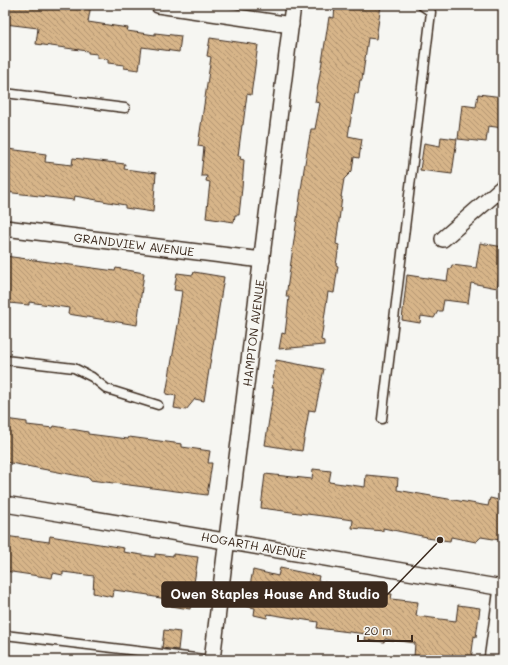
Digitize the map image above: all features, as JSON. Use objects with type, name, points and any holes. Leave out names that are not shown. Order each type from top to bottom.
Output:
[{"type":"street","points":[[158,5],[291,25]]},
{"type":"street","name":"HAMPTON AVENUE","points":[[212,660],[293,5]]},
{"type":"street","points":[[443,239],[503,187]]},
{"type":"street","name":"GRANDVIEW AVENUE","points":[[5,228],[262,260]]},
{"type":"street","name":"HOGARTH AVENUE","points":[[5,504],[228,540],[503,588]]},
{"type":"street","points":[[492,660],[503,588]]},
{"type":"lane","points":[[382,419],[431,12],[421,5]]},
{"type":"lane","points":[[5,93],[125,108]]},
{"type":"lane","points":[[5,360],[74,368],[92,377],[107,389],[158,405]]},
{"type":"lane","points":[[5,635],[212,660]]},
{"type":"building","points":[[5,5],[91,5],[88,22],[128,28],[127,31],[155,35],[155,33],[181,36],[179,52],[142,47],[139,70],[124,68],[124,65],[108,63],[108,59],[97,58],[97,54],[88,53],[88,51],[36,44],[38,28],[5,24]]},
{"type":"building","points":[[335,5],[381,5],[376,39],[368,38],[362,80],[360,80],[358,94],[355,93],[348,136],[362,139],[359,158],[354,157],[352,171],[344,179],[336,244],[339,245],[336,265],[338,266],[334,293],[328,292],[321,340],[324,341],[324,345],[279,349],[282,333],[285,334],[289,297],[286,297],[304,169],[311,129],[315,129],[320,103],[315,102],[329,17],[334,18]]},
{"type":"building","points":[[210,38],[258,45],[251,95],[247,94],[242,125],[238,156],[241,156],[240,159],[244,160],[242,188],[239,215],[235,215],[234,222],[206,218],[210,182],[206,181],[207,176],[201,176],[204,147],[198,146],[211,57],[207,56]]},
{"type":"building","points":[[478,94],[503,97],[503,128],[488,126],[486,142],[458,139],[462,105],[476,107]]},
{"type":"building","points":[[441,137],[457,139],[452,174],[420,170],[424,143],[440,146]]},
{"type":"building","points":[[8,149],[46,154],[45,162],[72,165],[73,158],[125,164],[124,169],[156,173],[153,212],[125,208],[125,205],[75,196],[74,200],[5,192],[5,169]]},
{"type":"building","points":[[480,243],[503,247],[503,256],[497,288],[471,283],[468,303],[444,300],[442,311],[438,311],[434,318],[421,316],[420,323],[402,320],[407,275],[447,281],[449,269],[451,269],[452,265],[476,268]]},
{"type":"building","points":[[5,256],[115,271],[116,268],[144,273],[137,325],[68,314],[69,308],[29,302],[29,305],[9,303],[9,299],[5,299]]},
{"type":"building","points":[[194,272],[224,277],[204,401],[195,399],[186,410],[174,408],[176,396],[166,394],[179,319],[182,291],[174,290],[177,273],[193,275]]},
{"type":"building","points":[[276,360],[324,369],[315,411],[309,410],[302,451],[265,445],[274,388],[272,388]]},
{"type":"building","points":[[5,419],[27,422],[27,425],[53,428],[54,426],[88,432],[88,434],[128,439],[129,437],[182,444],[182,447],[210,451],[208,463],[212,463],[207,495],[90,480],[90,478],[5,462]]},
{"type":"building","points":[[313,469],[331,471],[329,482],[365,487],[366,475],[398,478],[397,490],[488,506],[490,498],[503,501],[500,540],[481,537],[476,542],[451,537],[450,541],[426,538],[427,537],[383,528],[383,531],[352,528],[353,520],[261,508],[265,474],[312,479]]},
{"type":"building","points":[[5,536],[49,542],[50,536],[124,548],[123,552],[155,557],[155,554],[173,556],[173,554],[198,557],[190,609],[171,606],[172,600],[149,595],[114,590],[113,597],[93,593],[94,576],[63,572],[63,575],[53,573],[52,578],[5,571]]},
{"type":"building","points":[[280,568],[319,576],[318,581],[392,594],[391,599],[418,602],[416,616],[456,621],[458,605],[480,608],[471,660],[434,660],[414,657],[415,643],[385,639],[384,642],[365,640],[366,634],[317,628],[318,622],[268,614],[267,618],[254,615],[255,608],[246,606],[253,570],[278,576]]},
{"type":"building","points":[[164,630],[180,632],[178,650],[162,648]]},
{"type":"place","name":"Owen Staples House And Studio","points":[[440,540]]}]
